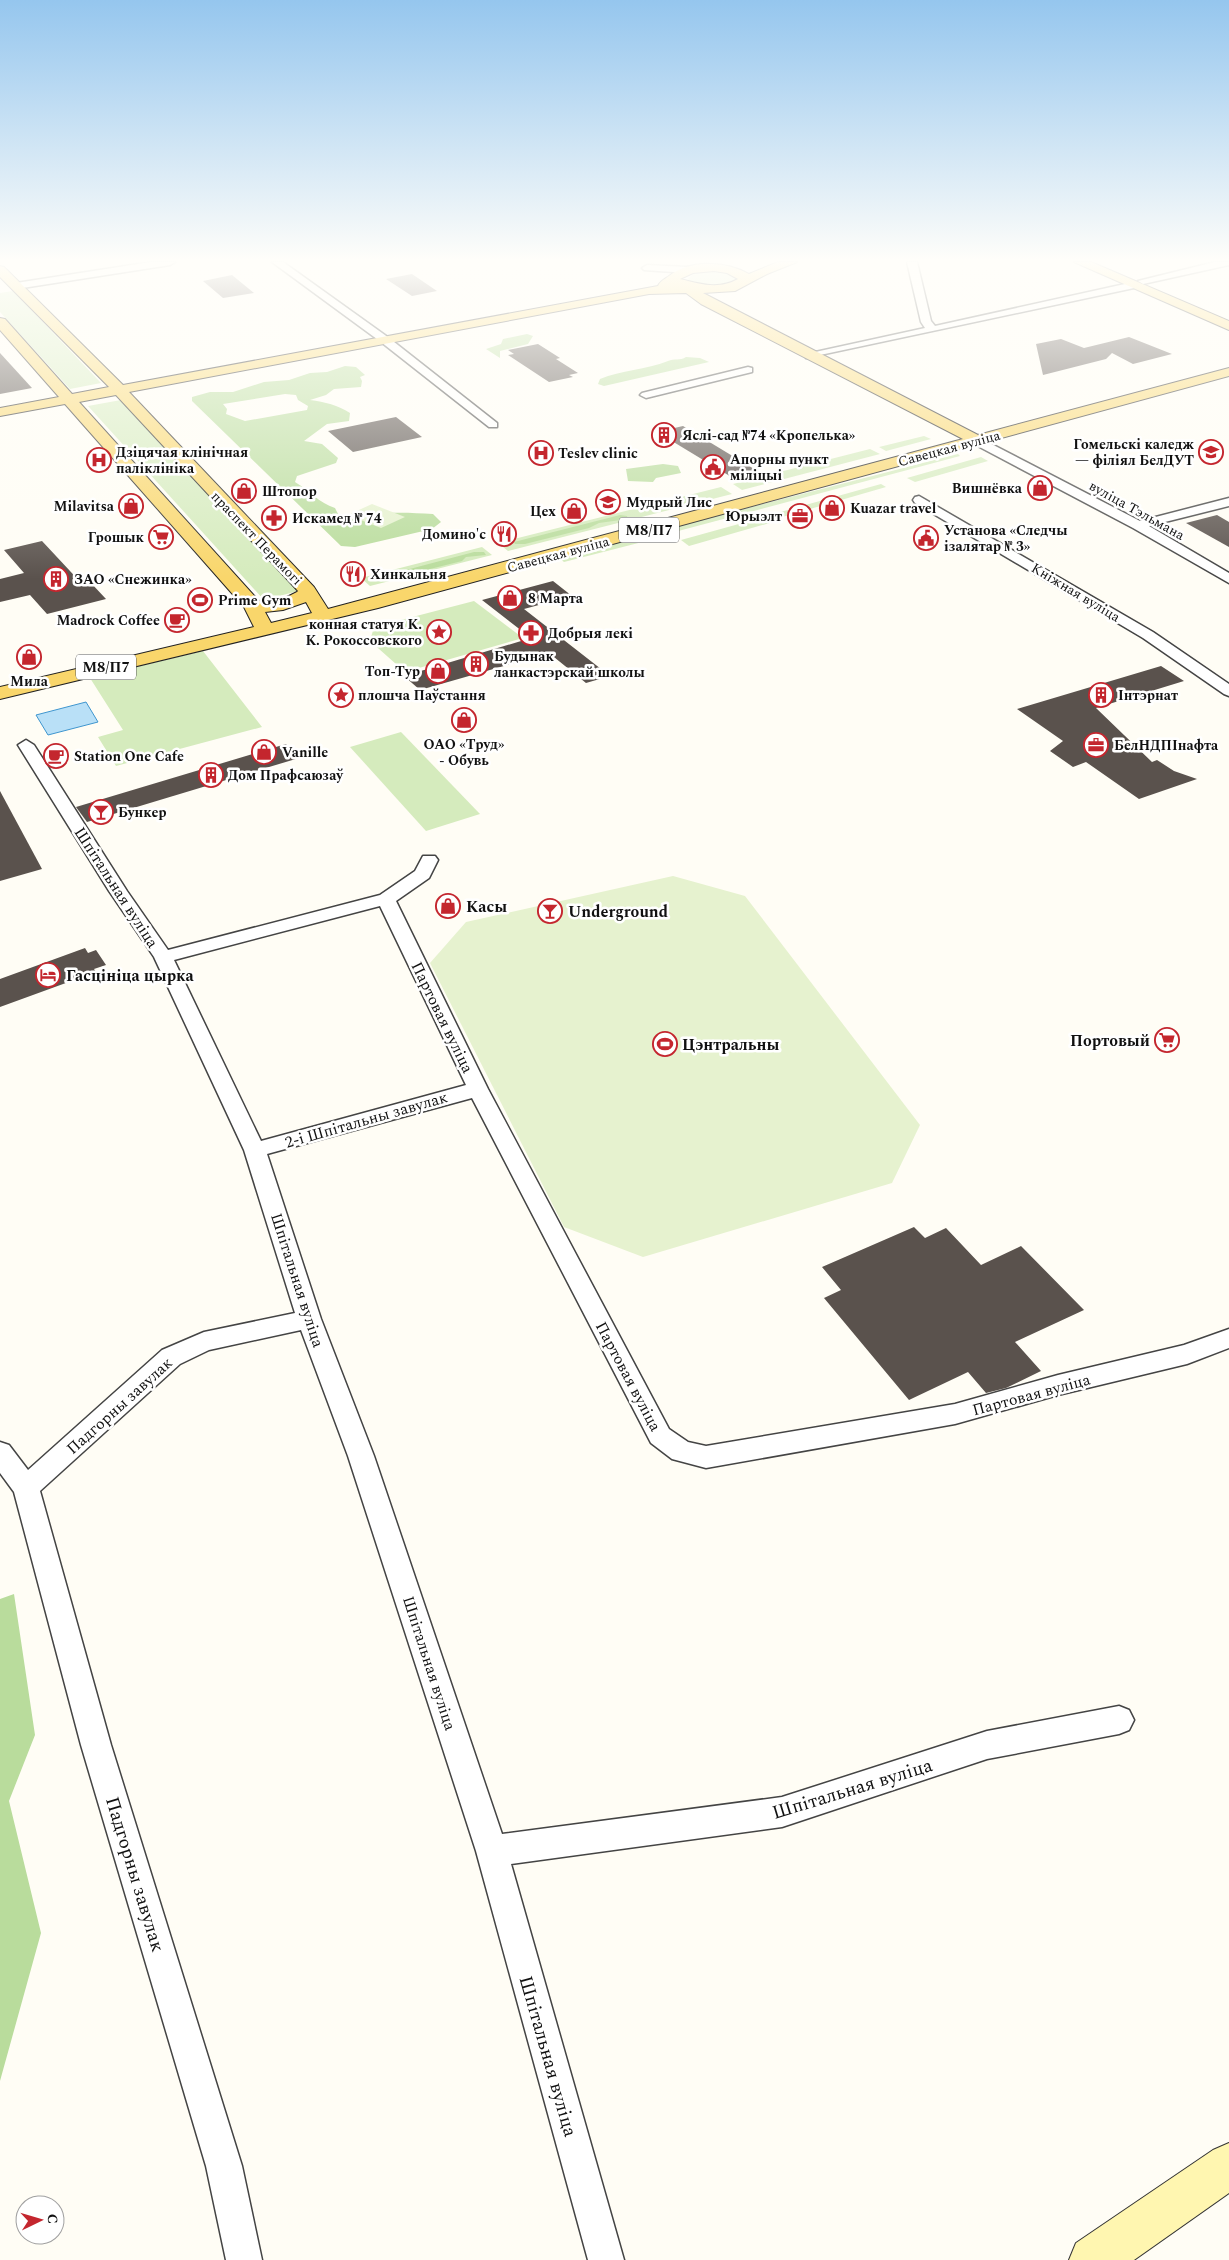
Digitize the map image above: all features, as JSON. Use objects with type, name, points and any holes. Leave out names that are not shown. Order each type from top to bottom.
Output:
[{"type":"main road","points":[[40,367],[253,607],[265,628]]},
{"type":"main road","name":"праспект Перамогі","points":[[96,367],[308,591],[322,616]]},
{"type":"main road","points":[[0,412],[68,400],[84,402],[106,397],[119,391],[242,367]]},
{"type":"main road","points":[[833,367],[976,440]]},
{"type":"main road","name":"Савецкая вуліца","points":[[0,693],[265,628],[322,616],[642,532],[1229,372]]},
{"type":"main road","points":[[253,607],[272,606],[299,600],[308,591]]},
{"type":"street","points":[[421,367],[494,425]]},
{"type":"street","points":[[646,395],[748,370]]},
{"type":"street","name":"вуліца Тэльмана","points":[[976,440],[1138,525],[1229,579]]},
{"type":"street","name":"Кніжная вуліца","points":[[919,500],[1222,679],[1229,691]]},
{"type":"street","points":[[1138,525],[1229,502]]},
{"type":"street","name":"Шпітальная вуліца","points":[[26,745],[127,905],[163,957],[255,1150],[309,1319],[361,1456],[492,1851],[606,2260]]},
{"type":"street","points":[[163,957],[386,899],[423,874],[429,860]]},
{"type":"street","name":"Партовая вуліца","points":[[386,899],[478,1088],[660,1436],[681,1451],[706,1457],[955,1414],[1058,1385],[1187,1354],[1229,1338]]},
{"type":"street","name":"2-і Шпітальны завулак","points":[[255,1150],[478,1088]]},
{"type":"street","name":"Падгорны завулак","points":[[26,1488],[171,1357],[204,1342],[309,1319]]},
{"type":"street","name":"Падгорны завулак","points":[[0,1453],[26,1488],[96,1744],[224,2166],[244,2260]]},
{"type":"street","name":"Шпітальная вуліца","points":[[492,1851],[782,1812],[987,1745],[1119,1720]]},
{"type":"street","points":[[1093,2260],[1229,2166]]},
{"type":"green space","points":[[50,367],[86,367],[101,383],[70,389]]},
{"type":"green space","points":[[341,367],[357,367],[365,375],[360,377],[362,381],[361,387],[334,389],[326,395],[310,400],[331,404],[345,410],[350,413],[349,421],[327,424],[304,441],[322,444],[338,458],[336,463],[297,476],[295,482],[319,500],[335,508],[339,516],[348,520],[370,515],[411,513],[433,514],[441,522],[432,529],[355,547],[341,546],[192,401],[192,397],[210,392],[233,392],[264,382],[289,380],[310,373],[327,372]],"holes":[[[285,394],[296,395],[298,400],[308,406],[307,410],[245,421],[226,414],[227,409],[223,404]]]},
{"type":"green space","points":[[645,367],[685,367],[604,386],[598,384],[600,379]]},
{"type":"green space","points":[[121,400],[298,591],[264,600],[88,406]]},
{"type":"green space","points":[[924,436],[931,439],[886,451],[879,447]]},
{"type":"green space","points":[[870,449],[880,454],[742,490],[733,484]]},
{"type":"green space","points":[[958,454],[960,456],[667,534],[662,530]]},
{"type":"green space","points":[[981,457],[988,461],[915,482],[907,478]]},
{"type":"green space","points":[[663,464],[678,466],[681,473],[656,478],[653,482],[628,481],[626,469]]},
{"type":"green space","points":[[881,484],[886,487],[779,518],[773,514]]},
{"type":"green space","points":[[721,487],[732,494],[508,551],[498,543]]},
{"type":"green space","points":[[372,504],[405,517],[381,528],[348,515]]},
{"type":"green space","points":[[620,515],[627,516],[628,519],[599,523],[589,528],[525,544],[515,544],[514,542]]},
{"type":"green space","points":[[764,517],[773,522],[689,546],[681,540]]},
{"type":"green space","points":[[652,534],[658,538],[564,562],[559,558]]},
{"type":"green space","points":[[482,547],[492,555],[370,586],[361,578]]},
{"type":"green space","points":[[474,552],[484,552],[486,555],[466,557],[462,561],[378,582],[372,579]]},
{"type":"green space","points":[[474,601],[523,638],[405,672],[370,641],[374,627]]},
{"type":"green space","points":[[203,651],[262,727],[116,766],[98,737],[123,730],[90,678]]},
{"type":"green space","points":[[401,732],[480,814],[426,831],[350,747]]},
{"type":"green space","name":"Цэнтральны","points":[[673,876],[745,896],[920,1125],[892,1183],[643,1257],[564,1227],[430,963],[466,922]]},
{"type":"green space","points":[[14,1594],[35,1735],[9,1801],[41,1933],[0,2081],[0,1599]]},
{"type":"water","points":[[86,702],[98,722],[48,735],[36,715]]},
{"type":"building","points":[[0,367],[13,367],[32,388],[0,394]]},
{"type":"building","points":[[527,367],[569,367],[578,373],[569,375],[573,377],[549,382]]},
{"type":"building","points":[[1041,367],[1073,367],[1043,375]]},
{"type":"building","points":[[396,417],[422,437],[353,452],[328,431]]},
{"type":"building","points":[[683,426],[759,472],[733,478],[657,432]]},
{"type":"building","points":[[1217,515],[1229,522],[1229,547],[1186,523]]},
{"type":"building","name":"ЗАО «Снежинка»","points":[[42,541],[84,586],[91,583],[106,599],[47,614],[30,595],[0,602],[0,579],[24,573],[4,550]]},
{"type":"building","points":[[553,581],[572,596],[524,609],[610,676],[586,683],[549,653],[420,690],[404,676],[531,638],[482,600]]},
{"type":"building","points":[[1161,666],[1184,681],[1096,708],[1152,762],[1157,760],[1174,771],[1197,779],[1139,799],[1086,762],[1073,767],[1050,751],[1063,741],[1017,709]]},
{"type":"building","name":"Дом Прафсаюзаў","points":[[286,744],[299,758],[87,822],[76,807]]},
{"type":"building","points":[[0,791],[42,869],[0,881]]},
{"type":"building","name":"Гасцініца цырка","points":[[85,948],[88,953],[96,950],[106,965],[94,969],[96,972],[0,1007],[0,979]]},
{"type":"building","points":[[914,1227],[925,1238],[946,1228],[981,1265],[1021,1246],[1084,1310],[1015,1342],[1041,1371],[1006,1388],[986,1393],[968,1372],[909,1400],[824,1298],[841,1290],[822,1267]]},
{"type":"place","name":"Яслі-сад №74 «Кропелька»","points":[[664,435]]},
{"type":"place","name":"Гомельскі каледж — філіял БелДУТ","points":[[1211,452]]},
{"type":"place","name":"Teslev clinic","points":[[541,453]]},
{"type":"place","name":"Дзіцячая клінічная паліклініка","points":[[99,460]]},
{"type":"place","name":"Апорны пункт міліцыі","points":[[713,467]]},
{"type":"place","name":"Вишнёвка","points":[[1040,488]]},
{"type":"place","name":"Штопор","points":[[244,491]]},
{"type":"place","name":"Мудрый Лис","points":[[608,502]]},
{"type":"place","name":"Milavitsa","points":[[131,506]]},
{"type":"place","name":"Kuazar travel","points":[[832,508]]},
{"type":"place","name":"Цех","points":[[574,511]]},
{"type":"place","name":"Юрыэлт","points":[[800,516]]},
{"type":"place","name":"Искамед № 74","points":[[274,518]]},
{"type":"place","name":"Домино'c","points":[[504,534]]},
{"type":"place","name":"Грошык","points":[[161,537]]},
{"type":"place","name":"Установа «Следчы ізалятар № 3»","points":[[926,538]]},
{"type":"place","name":"Хинкальня","points":[[353,574]]},
{"type":"place","name":"ЗАО «Снежинка»","points":[[56,579]]},
{"type":"place","name":"8 Марта","points":[[510,598]]},
{"type":"place","name":"Prime Gym","points":[[200,600]]},
{"type":"place","name":"Madrock Coffee","points":[[177,620]]},
{"type":"place","name":"конная статуя К. К. Рокоссовского","points":[[439,632]]},
{"type":"place","name":"Добрыя лекі","points":[[531,633]]},
{"type":"place","name":"Мила","points":[[29,657]]},
{"type":"place","name":"Будынак ланкастэрскай школы","points":[[476,664]]},
{"type":"place","name":"Топ-Тур","points":[[438,671]]},
{"type":"place","name":"плошча Паўстання","points":[[341,695]]},
{"type":"place","name":"Інтэрнат","points":[[1101,695]]},
{"type":"place","name":"ОАО «Труд» - Обувь","points":[[464,720]]},
{"type":"place","name":"БелНДПІнафта","points":[[1096,745]]},
{"type":"place","name":"Vanille","points":[[264,752]]},
{"type":"place","name":"Station One Cafe","points":[[56,756]]},
{"type":"place","name":"Дом Прафсаюзаў","points":[[211,775]]},
{"type":"place","name":"Бункер","points":[[101,812]]},
{"type":"place","name":"Касы","points":[[448,906]]},
{"type":"place","name":"Underground","points":[[550,911]]},
{"type":"place","name":"Гасцініца цырка","points":[[48,975]]},
{"type":"place","name":"Портовый","points":[[1167,1040]]},
{"type":"place","name":"Цэнтральны","points":[[665,1044]]}]
